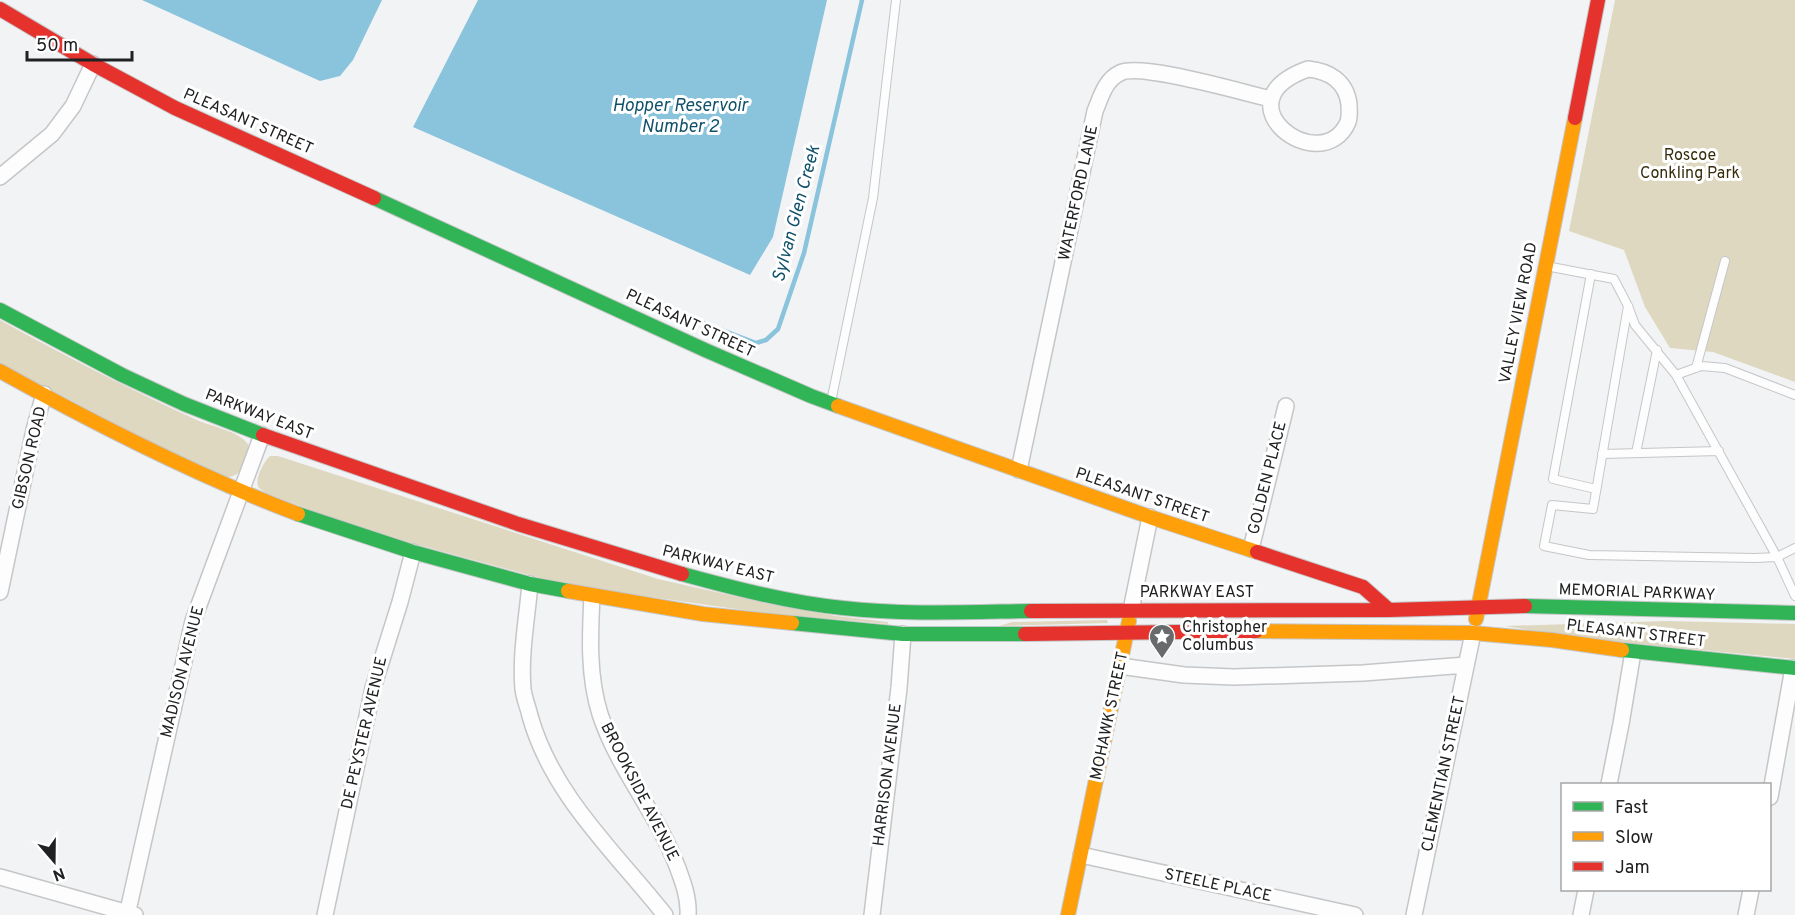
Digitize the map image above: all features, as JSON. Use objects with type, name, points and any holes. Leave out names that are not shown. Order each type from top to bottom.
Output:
[{"type":"street","name":"VALLEY VIEW ROAD","points":[[1473,633],[1598,0]]},
{"type":"street","name":"PLEASANT STREET","points":[[0,9],[93,64],[175,108],[705,350],[831,404],[1150,517],[1363,587],[1389,610]]},
{"type":"street","points":[[0,177],[52,134],[73,106],[93,64]]},
{"type":"street","points":[[1308,69],[1322,70],[1338,79],[1348,95],[1350,114],[1348,123],[1338,137],[1325,143],[1310,144],[1293,138],[1279,127],[1271,111],[1271,99],[1276,89],[1291,75],[1308,69]]},
{"type":"street","name":"WATERFORD LANE","points":[[1019,470],[1095,111],[1106,85],[1120,73],[1142,71],[1271,99]]},
{"type":"street","name":"PARKWAY EAST","points":[[0,310],[122,375],[184,404],[262,435],[518,524],[659,568],[787,598],[842,608],[902,612],[1478,608]]},
{"type":"street","points":[[0,371],[135,444],[240,492],[326,525],[530,584],[592,596],[702,614],[903,634],[1473,633]]},
{"type":"street","name":"GIBSON ROAD","points":[[0,592],[34,430],[44,394]]},
{"type":"street","name":"GOLDEN PLACE","points":[[1251,549],[1286,406]]},
{"type":"street","name":"MADISON AVENUE","points":[[130,914],[193,621],[262,435]]},
{"type":"street","name":"MOHAWK STREET","points":[[1068,915],[1150,517]]},
{"type":"street","name":"DE PEYSTER AVENUE","points":[[325,915],[373,688],[413,552]]},
{"type":"street","points":[[530,584],[522,663],[523,691],[535,733],[550,770],[578,811],[665,915]]},
{"type":"street","name":"BROOKSIDE AVENUE","points":[[592,596],[592,675],[600,714],[616,751],[671,849],[684,886],[688,915]]},
{"type":"street","name":"MEMORIAL PARKWAY","points":[[1478,608],[1521,606],[1795,613]]},
{"type":"street","name":"PLEASANT STREET","points":[[1473,633],[1794,668]]},
{"type":"street","name":"CLEMENTIAN STREET","points":[[1414,915],[1473,633]]},
{"type":"street","name":"HARRISON AVENUE","points":[[872,915],[903,634]]},
{"type":"street","points":[[1608,783],[1633,652]]},
{"type":"street","points":[[1120,666],[1184,675],[1234,676],[1363,673],[1466,665]]},
{"type":"street","points":[[1771,792],[1794,668]]},
{"type":"street","name":"STEELE PLACE","points":[[1081,855],[1354,915]]},
{"type":"street","points":[[0,877],[130,914]]},
{"type":"street","points":[[1581,915],[1586,891]]},
{"type":"street","points":[[1746,915],[1751,891]]},
{"type":"lane","points":[[831,404],[873,198],[896,0]]},
{"type":"lane","points":[[1696,368],[1725,261]]},
{"type":"lane","points":[[1546,266],[1614,279],[1635,325],[1676,375],[1778,557],[1795,596]]},
{"type":"lane","points":[[1591,274],[1553,479],[1596,489]]},
{"type":"lane","points":[[1628,306],[1593,509],[1552,505],[1544,546],[1589,555],[1778,557],[1795,548]]},
{"type":"lane","points":[[1636,453],[1657,350]]},
{"type":"lane","points":[[1676,375],[1701,366],[1725,368],[1795,395]]},
{"type":"lane","points":[[1602,454],[1719,451]]},
{"type":"green space","name":"Roscoe Conkling Park","points":[[1615,0],[1795,0],[1795,382],[1713,352],[1670,348],[1645,307],[1624,250],[1569,231]]},
{"type":"green space","points":[[0,320],[148,397],[238,436],[248,444],[247,460],[237,474],[227,477],[179,457],[0,363]]},
{"type":"green space","points":[[270,456],[278,456],[658,579],[769,604],[836,616],[888,622],[888,624],[757,612],[566,585],[363,530],[260,489],[257,483],[259,474]]},
{"type":"green space","points":[[1107,620],[1108,623],[999,626],[1012,622]]},
{"type":"green space","points":[[1667,621],[1795,624],[1795,659],[1577,638],[1505,626]]},
{"type":"water","points":[[142,0],[382,0],[353,60],[340,76],[320,81]]},
{"type":"water","name":"Hopper Reservoir Number 2","points":[[478,0],[827,0],[773,237],[750,275],[413,127]]},
{"type":"waterway","name":"Sylvan Glen Creek","points":[[646,301],[756,343],[766,340],[778,329],[804,253],[862,0]]},
{"type":"traffic: fast","points":[[374,198],[705,350],[838,406]]},
{"type":"traffic: fast","points":[[0,310],[122,375],[184,404],[263,435]]},
{"type":"traffic: fast","points":[[298,514],[413,552],[530,584],[568,591]]},
{"type":"traffic: fast","points":[[682,574],[742,590],[823,606],[913,612],[1031,611]]},
{"type":"traffic: fast","points":[[1525,606],[1795,613]]},
{"type":"traffic: fast","points":[[792,623],[903,634],[1025,634]]},
{"type":"traffic: fast","points":[[1622,650],[1795,668]]},
{"type":"traffic: slow","points":[[1476,619],[1575,118]]},
{"type":"traffic: slow","points":[[0,371],[147,448],[222,483],[298,514]]},
{"type":"traffic: slow","points":[[838,406],[1150,517],[1257,552]]},
{"type":"traffic: slow","points":[[568,591],[703,614],[792,623]]},
{"type":"traffic: slow","points":[[1068,915],[1129,621]]},
{"type":"traffic: slow","points":[[1256,631],[1473,633],[1552,640],[1622,650]]},
{"type":"traffic: jam","points":[[1575,118],[1598,0]]},
{"type":"traffic: jam","points":[[0,9],[93,64],[175,108],[374,198]]},
{"type":"traffic: jam","points":[[263,435],[518,524],[682,574]]},
{"type":"traffic: jam","points":[[1257,552],[1363,587],[1389,610]]},
{"type":"traffic: jam","points":[[1031,611],[1389,610],[1525,606]]},
{"type":"traffic: jam","points":[[1025,634],[1256,631]]},
{"type":"place","name":"Christopher Columbus","points":[[1162,660]]}]
